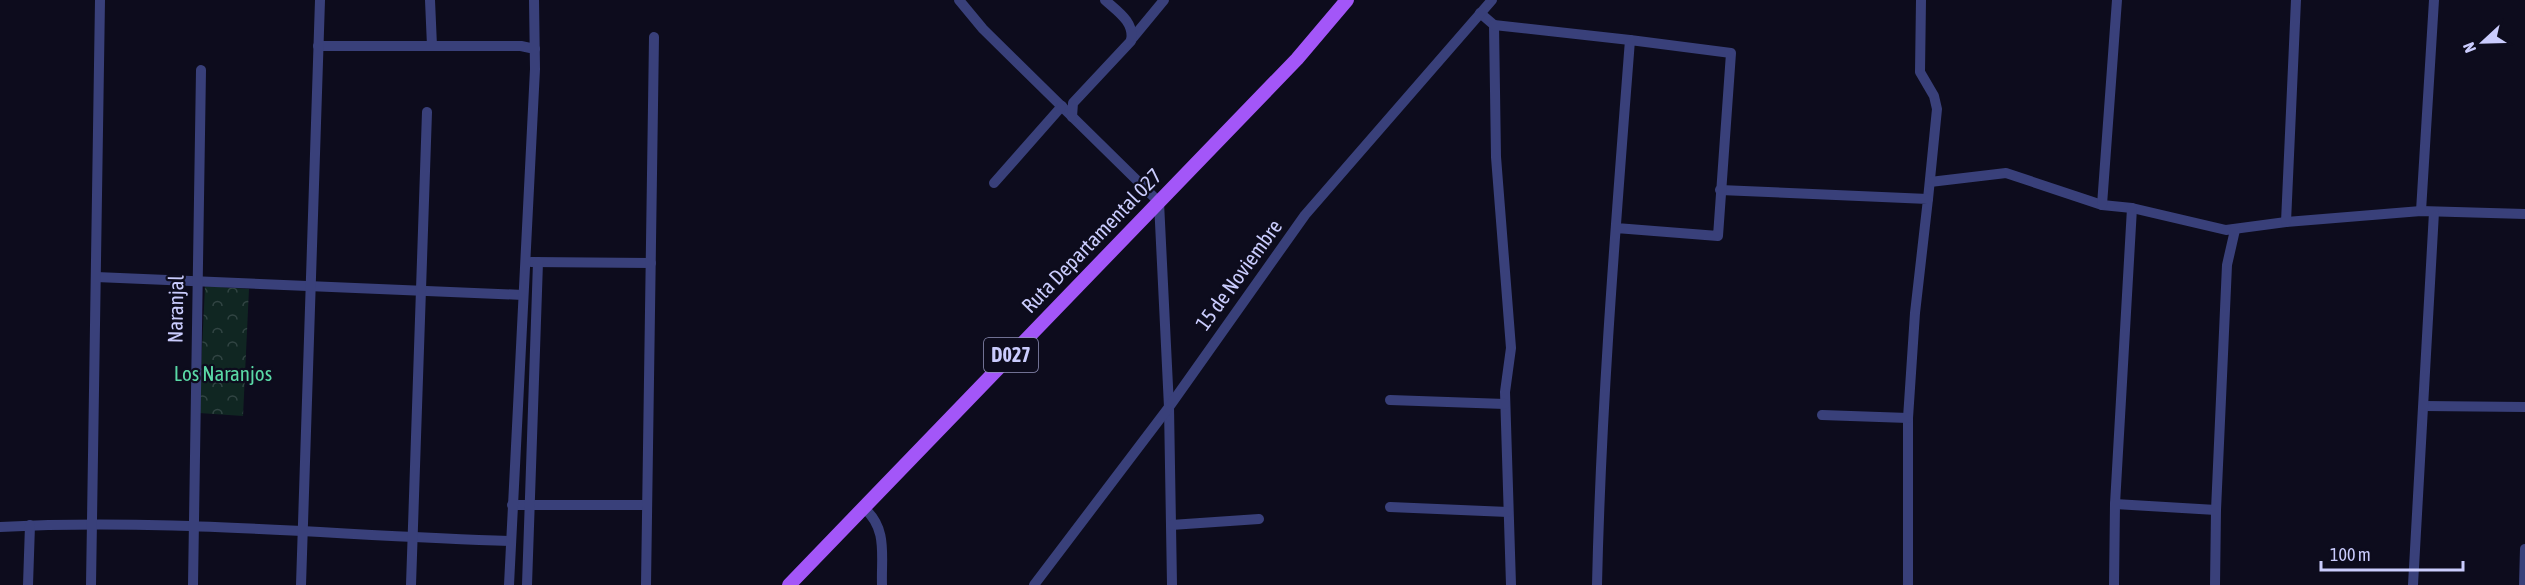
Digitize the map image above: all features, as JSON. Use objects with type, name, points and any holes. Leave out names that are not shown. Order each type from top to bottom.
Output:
[{"type":"main road","name":"Ruta Departamental 027","points":[[789,585],[1297,59],[1347,0]]},
{"type":"street","points":[[91,585],[100,0]]},
{"type":"street","points":[[302,585],[320,0]]},
{"type":"street","points":[[430,0],[432,46]]},
{"type":"street","points":[[509,585],[535,49],[534,0]]},
{"type":"street","points":[[958,0],[983,29],[1159,202],[1169,407],[1172,585]]},
{"type":"street","points":[[1105,0],[1127,20],[1131,27],[1131,40]]},
{"type":"street","points":[[1072,117],[1073,103],[1164,0]]},
{"type":"street","name":"15 de Noviembre","points":[[1034,585],[1169,407],[1305,215],[1492,0]]},
{"type":"street","points":[[1908,585],[1908,418],[1915,313],[1937,109],[1934,96],[1920,72],[1921,0]]},
{"type":"street","points":[[2102,205],[2117,0]]},
{"type":"street","points":[[2286,222],[2296,0]]},
{"type":"street","points":[[2421,211],[2434,0]]},
{"type":"street","points":[[1480,13],[1494,25],[1731,53],[1718,236],[1616,228]]},
{"type":"street","points":[[1494,25],[1496,157],[1511,348],[1505,404],[1511,585]]},
{"type":"street","points":[[646,585],[654,37]]},
{"type":"street","points":[[1597,585],[1601,443],[1630,40]]},
{"type":"street","points":[[318,46],[521,46],[535,49]]},
{"type":"street","name":"Naranjal","points":[[193,585],[201,70]]},
{"type":"street","points":[[994,183],[1062,106]]},
{"type":"street","points":[[411,585],[427,112]]},
{"type":"street","points":[[1930,182],[2006,173],[2102,205],[2132,208],[2235,230],[2286,222],[2421,211],[2525,214]]},
{"type":"street","points":[[1720,190],[1928,199]]},
{"type":"street","points":[[2114,585],[2115,504],[2132,208]]},
{"type":"street","points":[[2413,585],[2434,212]]},
{"type":"street","points":[[2215,585],[2216,510],[2227,265],[2235,230]]},
{"type":"street","points":[[525,262],[651,263]]},
{"type":"street","points":[[527,585],[538,262]]},
{"type":"street","points":[[96,277],[523,295]]},
{"type":"street","points":[[1390,400],[1505,404]]},
{"type":"street","points":[[2424,406],[2525,407]]},
{"type":"street","points":[[1822,415],[1908,418]]},
{"type":"street","points":[[2115,504],[2216,510]]},
{"type":"street","points":[[512,505],[647,505]]},
{"type":"street","points":[[1390,507],[1508,512]]},
{"type":"street","points":[[864,508],[879,524],[882,585]]},
{"type":"street","points":[[1171,525],[1258,519]]},
{"type":"street","points":[[0,527],[92,524],[510,541]]},
{"type":"street","points":[[28,585],[30,525]]},
{"type":"street","points":[[2524,585],[2525,549]]},
{"type":"green space","name":"Los Naranjos","points":[[205,286],[249,289],[243,416],[199,413]]}]
